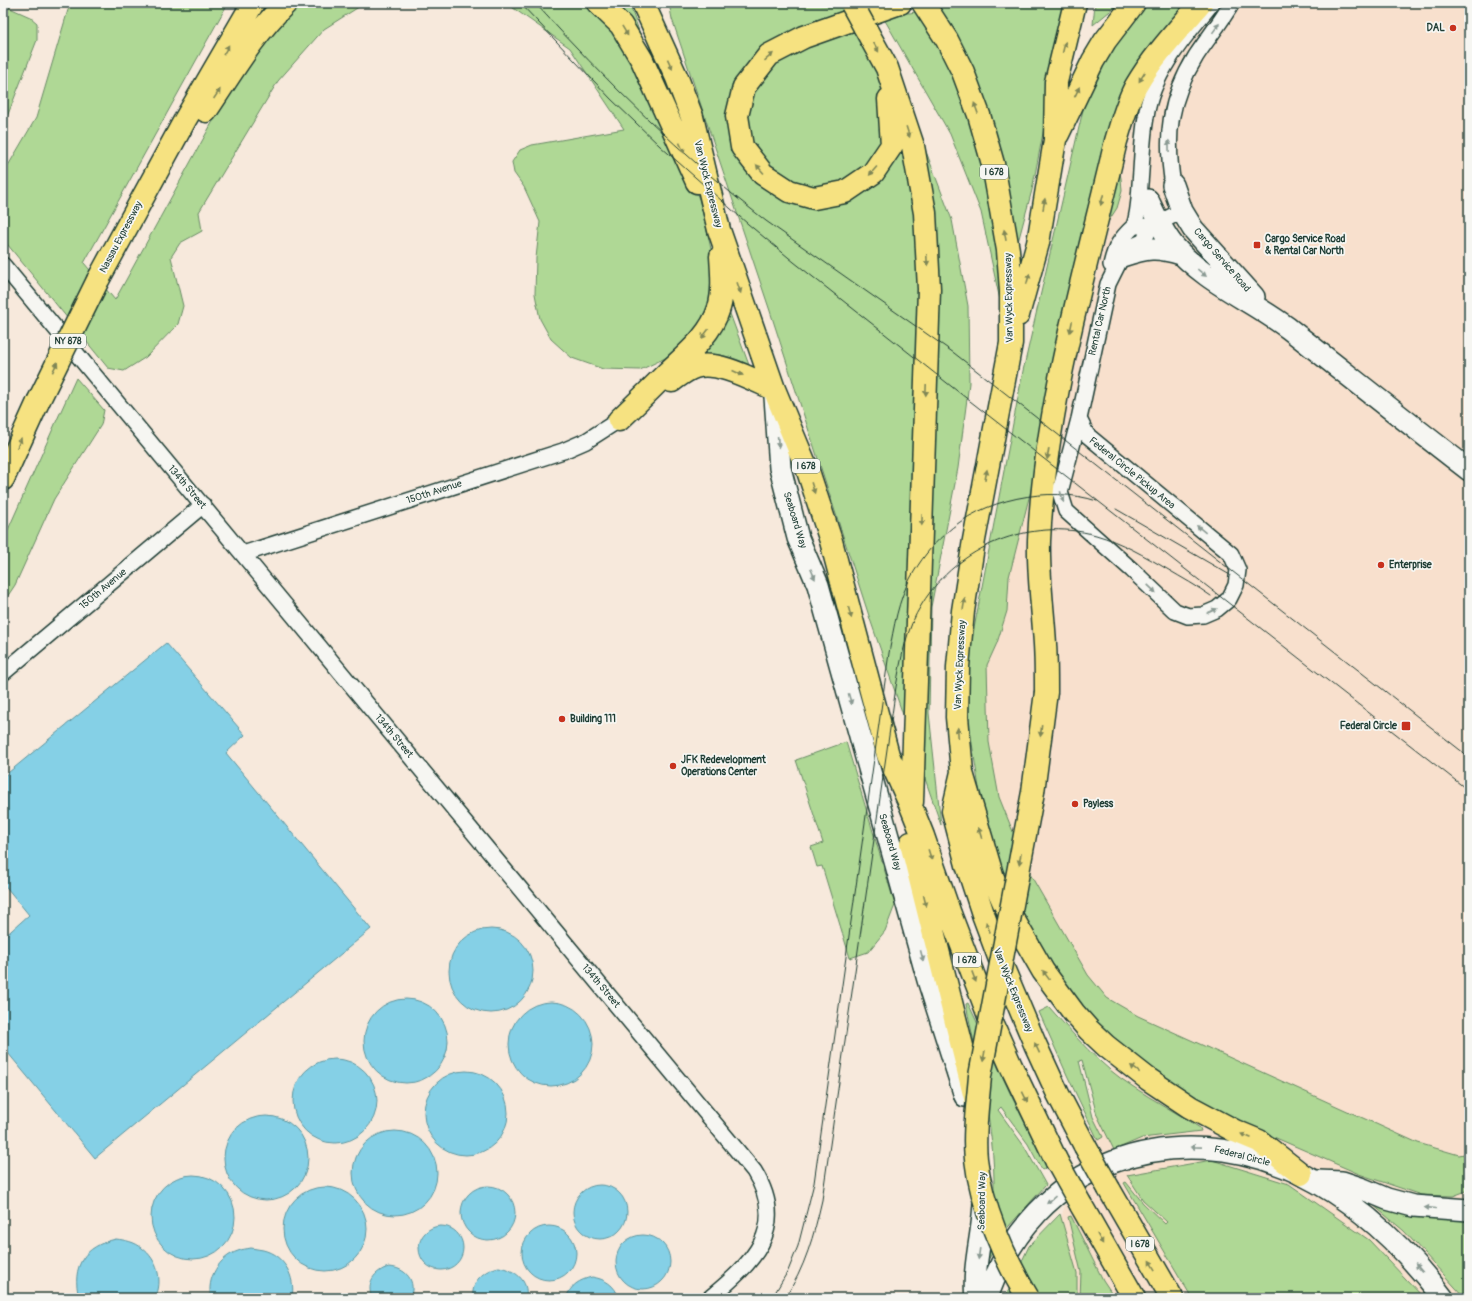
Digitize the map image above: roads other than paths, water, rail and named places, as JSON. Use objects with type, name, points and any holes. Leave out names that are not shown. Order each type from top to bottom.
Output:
[{"type":"highway","name":"Nassau Expressway","points":[[3,479],[38,402],[98,280],[185,120],[253,3]]},
{"type":"highway","points":[[124,231],[249,47],[271,18],[286,3]]},
{"type":"highway","points":[[598,3],[621,25],[642,60],[719,230],[722,286],[719,307],[711,326],[696,345],[619,420]]},
{"type":"highway","name":"Van Wyck Expressway","points":[[643,3],[677,78],[692,117],[719,230],[774,389],[808,471],[831,542],[888,755],[923,836],[950,914],[989,1016],[1011,1066],[1057,1162],[1134,1298]]},
{"type":"highway","points":[[851,3],[887,68],[914,154],[925,213],[929,289],[911,806]]},
{"type":"highway","points":[[887,68],[892,145],[873,173],[845,192],[814,198],[789,191],[763,174],[742,147],[737,116],[744,87],[769,55],[804,37],[900,3]]},
{"type":"highway","points":[[1011,344],[1038,243],[1055,140],[1056,82],[1075,3]]},
{"type":"highway","points":[[1055,140],[1093,61],[1114,28],[1134,3]]},
{"type":"highway","points":[[1028,1298],[1017,1280],[1002,1248],[991,1219],[981,1186],[975,1158],[976,1119],[980,1076],[1033,792],[1046,692],[1045,644],[1040,596],[1040,535],[1044,475],[1057,396],[1074,316],[1116,141],[1125,113],[1136,87],[1146,70],[1201,3]]},
{"type":"highway","name":"Van Wyck Expressway","points":[[926,8],[947,40],[963,72],[978,114],[993,164],[1008,250],[1011,291],[1011,344],[974,540],[963,611],[958,667],[957,717],[962,772],[953,811],[967,865],[984,917],[1024,1019],[1058,1094],[1085,1146],[1172,1298]]},
{"type":"highway","points":[[619,420],[688,370],[696,366],[712,365],[720,367],[774,389]]},
{"type":"highway","points":[[888,755],[918,866],[947,988],[974,1091],[980,1122],[984,1173]]},
{"type":"highway","points":[[962,772],[993,878],[1004,902],[1043,971],[1074,1013],[1106,1046],[1148,1079],[1190,1107],[1259,1142],[1307,1177]]},
{"type":"street","name":"Cargo Service Road","points":[[1212,3],[1173,54],[1154,86],[1149,99],[1141,176],[1154,224],[1181,254],[1206,276],[1271,315],[1469,470]]},
{"type":"street","name":"Cargo Service Road","points":[[1232,3],[1193,62],[1182,83],[1170,120],[1168,146],[1173,185],[1182,211],[1201,239],[1271,315]]},
{"type":"street","points":[[1108,284],[1114,253],[1118,242],[1134,226],[1139,208],[1141,176]]},
{"type":"street","points":[[1134,226],[1154,224],[1182,211]]},
{"type":"street","name":"Rental Car North","points":[[1079,419],[1108,284],[1122,256],[1129,248],[1144,241],[1154,224]]},
{"type":"street","points":[[1122,256],[1150,248],[1164,249],[1181,254]]},
{"type":"street","name":"134th Street","points":[[4,267],[203,505],[756,1175],[763,1188],[768,1206],[768,1216],[764,1236],[752,1260],[710,1298]]},
{"type":"street","name":"Seaboard Way","points":[[774,389],[780,468],[798,538],[818,585],[928,980],[976,1135],[984,1173],[984,1206],[976,1275],[976,1298]]},
{"type":"street","name":"Federal Circle Pickup Area","points":[[1079,419],[1087,435],[1231,554],[1238,570],[1236,585],[1229,599],[1217,609],[1203,615],[1188,616],[1175,611],[1066,511],[1060,492],[1079,419]]},
{"type":"street","name":"150th Avenue","points":[[243,554],[563,451],[591,438],[619,420]]},
{"type":"street","name":"150th Avenue","points":[[3,672],[203,505]]},
{"type":"street","name":"Federal Circle","points":[[986,1298],[1009,1249],[1031,1219],[1053,1197],[1075,1181],[1111,1162],[1138,1154],[1187,1147],[1229,1150],[1256,1157],[1307,1177],[1336,1195],[1379,1227],[1418,1267],[1443,1298]]},
{"type":"street","points":[[1307,1177],[1342,1182],[1387,1199],[1413,1206],[1469,1210]]},
{"type":"water","points":[[166,643],[245,735],[226,753],[371,929],[95,1158],[3,1047],[3,938],[29,915],[3,883],[3,777]]},
{"type":"water","points":[[491,929],[507,932],[521,941],[530,955],[533,971],[530,987],[521,1001],[507,1010],[491,1013],[475,1010],[461,1001],[452,987],[449,971],[452,955],[461,941],[475,932]]},
{"type":"water","points":[[406,999],[422,1002],[436,1011],[445,1025],[448,1041],[445,1057],[436,1071],[422,1080],[406,1083],[390,1080],[376,1071],[367,1057],[364,1041],[367,1025],[376,1011],[390,1002]]},
{"type":"water","points":[[551,1002],[567,1005],[581,1014],[590,1028],[593,1044],[590,1060],[581,1074],[567,1083],[551,1086],[535,1083],[521,1074],[512,1060],[509,1044],[512,1028],[521,1014],[535,1005]]},
{"type":"water","points":[[335,1059],[351,1062],[365,1071],[374,1085],[377,1101],[374,1117],[365,1131],[351,1140],[335,1143],[319,1140],[305,1131],[296,1117],[293,1101],[296,1085],[305,1071],[319,1062]]},
{"type":"water","points":[[466,1071],[482,1074],[496,1083],[505,1097],[508,1113],[505,1129],[496,1143],[482,1152],[466,1155],[450,1152],[436,1143],[427,1129],[424,1113],[427,1097],[436,1083],[450,1074]]},
{"type":"water","points":[[266,1116],[282,1119],[296,1128],[305,1142],[308,1158],[305,1174],[296,1188],[282,1197],[266,1200],[250,1197],[236,1188],[227,1174],[224,1158],[227,1142],[236,1128],[250,1119]]},
{"type":"water","points":[[395,1131],[411,1134],[425,1143],[434,1157],[437,1173],[434,1189],[425,1203],[411,1212],[395,1215],[379,1212],[365,1203],[356,1189],[353,1173],[356,1157],[365,1143],[379,1134]]},
{"type":"water","points":[[193,1175],[209,1178],[223,1187],[232,1201],[235,1217],[232,1233],[223,1247],[209,1256],[193,1259],[177,1256],[163,1247],[154,1233],[151,1217],[154,1201],[163,1187],[177,1178]]},
{"type":"water","points":[[600,1185],[610,1187],[619,1193],[625,1202],[627,1212],[625,1222],[619,1231],[610,1237],[600,1239],[590,1237],[581,1231],[575,1222],[573,1212],[575,1202],[581,1193],[590,1187]]},
{"type":"water","points":[[488,1186],[498,1188],[507,1194],[513,1203],[515,1213],[513,1223],[507,1232],[498,1238],[488,1240],[478,1238],[469,1232],[463,1223],[461,1213],[463,1203],[469,1194],[478,1188]]},
{"type":"water","points":[[325,1187],[341,1190],[355,1199],[364,1213],[367,1229],[364,1245],[355,1259],[341,1268],[325,1271],[309,1268],[295,1259],[286,1245],[283,1229],[286,1213],[295,1199],[309,1190]]},
{"type":"water","points":[[441,1226],[453,1230],[459,1236],[463,1248],[459,1260],[453,1266],[441,1270],[429,1266],[423,1260],[419,1248],[423,1236],[429,1230]]},
{"type":"water","points":[[549,1226],[559,1228],[568,1234],[574,1243],[576,1253],[574,1263],[568,1272],[559,1278],[549,1280],[539,1278],[530,1272],[524,1263],[522,1253],[524,1243],[530,1234],[539,1228]]},
{"type":"water","points":[[643,1235],[653,1237],[662,1243],[668,1252],[670,1262],[668,1272],[662,1281],[653,1287],[643,1289],[633,1287],[624,1281],[618,1272],[616,1262],[618,1252],[624,1243],[633,1237]]},
{"type":"water","points":[[116,1239],[136,1244],[152,1258],[158,1271],[159,1278],[158,1291],[155,1298],[79,1298],[77,1276],[82,1259],[88,1252],[96,1247],[105,1242]]},
{"type":"water","points":[[251,1248],[270,1253],[277,1257],[287,1268],[292,1282],[292,1298],[211,1298],[210,1283],[212,1276],[220,1263],[231,1254]]},
{"type":"water","points":[[389,1267],[400,1270],[408,1276],[412,1286],[410,1298],[372,1298],[370,1287],[373,1278],[379,1271]]},
{"type":"water","points":[[493,1268],[505,1268],[520,1277],[525,1286],[526,1298],[473,1298],[474,1286],[480,1277]]},
{"type":"water","points":[[592,1277],[609,1283],[619,1298],[566,1298],[573,1286]]},
{"type":"tram line","points":[[520,3],[611,99],[660,146],[748,224],[961,394],[1469,791]]},
{"type":"tram line","points":[[535,3],[589,61],[646,117],[735,196],[766,221],[954,353],[1469,757]]},
{"type":"tram line","points":[[772,1298],[788,1271],[798,1246],[814,1183],[889,653],[897,614],[903,595],[914,571],[935,544],[960,522],[978,512],[1017,498],[1038,495],[1058,494],[1078,496],[1097,501]]},
{"type":"tram line","points":[[1116,509],[1230,575]]},
{"type":"tram line","points":[[785,1298],[798,1275],[808,1251],[822,1200],[896,687],[902,655],[908,634],[916,614],[922,604],[937,584],[955,566],[975,552],[998,541],[1021,534],[1046,530],[1071,530],[1096,535],[1115,541],[1150,559],[1211,596]]},
{"type":"place","name":"DAL","points":[[1453,28]]},
{"type":"place","name":"Cargo Service Road & Rental Car North","points":[[1257,245]]},
{"type":"place","name":"Enterprise","points":[[1381,565]]},
{"type":"place","name":"Building 111","points":[[562,719]]},
{"type":"place","name":"Federal Circle","points":[[1406,726]]},
{"type":"place","name":"JFK Redevelopment Operations Center","points":[[673,766]]},
{"type":"place","name":"Payless","points":[[1075,804]]}]
